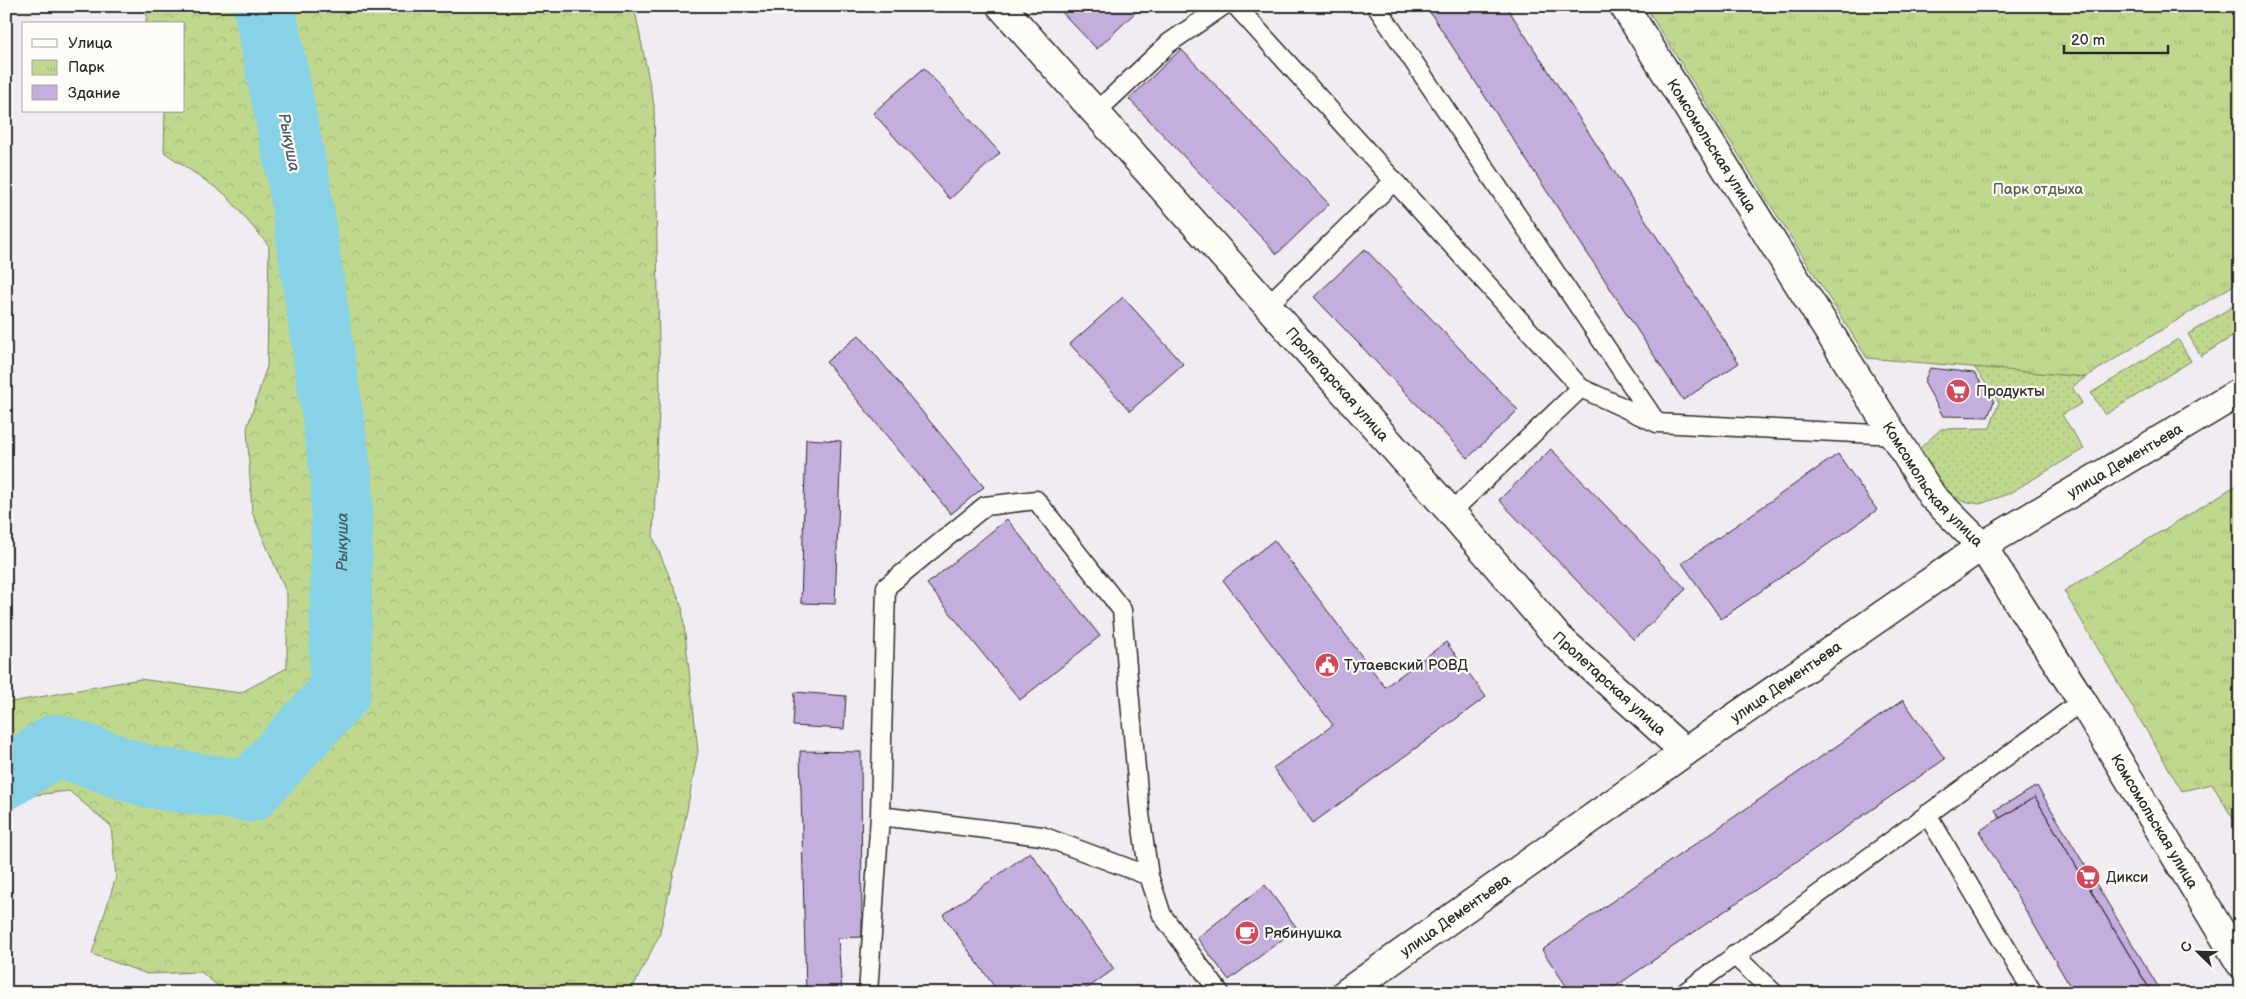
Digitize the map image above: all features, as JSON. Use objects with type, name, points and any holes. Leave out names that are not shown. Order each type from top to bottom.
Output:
[{"type":"street","name":"Пролетарская улица","points":[[1000,6],[1094,114],[1451,512],[1557,636],[1685,752]]},
{"type":"street","name":"Комсомольская улица","points":[[1624,6],[1932,496],[1982,546],[2082,701],[2240,963]]},
{"type":"street","name":"улица Дементьева","points":[[1346,993],[1685,752],[1982,546],[2240,392]]},
{"type":"lane","points":[[1094,114],[1169,43],[1223,6]]},
{"type":"lane","points":[[1236,6],[1581,388],[1657,423],[1895,435]]},
{"type":"lane","points":[[1376,6],[1657,423]]},
{"type":"lane","points":[[1267,306],[1393,182]]},
{"type":"lane","points":[[1451,512],[1581,388]]},
{"type":"lane","points":[[868,993],[880,816],[886,587],[985,506],[1036,500],[1122,610],[1140,814],[1149,876],[1162,915],[1220,993]]},
{"type":"lane","points":[[1684,993],[2082,701]]},
{"type":"lane","points":[[1927,814],[2033,993]]},
{"type":"lane","points":[[880,816],[1042,836],[1149,876]]},
{"type":"lane","points":[[1734,955],[1774,993]]},
{"type":"green space","points":[[147,6],[634,6],[654,105],[660,391],[653,537],[682,607],[698,751],[681,842],[659,936],[630,993],[226,993],[201,972],[147,974],[92,954],[116,877],[111,826],[69,791],[35,795],[6,806],[6,703],[140,679],[240,693],[287,668],[287,594],[252,512],[247,428],[267,366],[269,246],[225,194],[164,152],[165,112],[185,112],[185,22],[146,22]]},
{"type":"green space","name":"Парк отдыха","points":[[1645,6],[2240,6],[2240,281],[2086,377],[1867,358]]},
{"type":"green space","points":[[2240,302],[2240,332],[2201,356],[2188,334]]},
{"type":"green space","points":[[2178,339],[2191,361],[2105,415],[2091,393]]},
{"type":"green space","points":[[1974,367],[2086,377],[2072,387],[2082,403],[2062,415],[2084,449],[2008,494],[1980,504],[1962,501],[1948,493],[1919,449],[1941,429],[1990,428],[1999,402]]},
{"type":"green space","points":[[2240,483],[2240,830],[2212,784],[2182,791],[2064,591]]},
{"type":"building","points":[[1056,6],[1142,6],[1097,49]]},
{"type":"building","points":[[1426,6],[1506,6],[1739,363],[1683,400]]},
{"type":"building","points":[[1181,49],[1329,204],[1277,254],[1129,99]]},
{"type":"building","points":[[924,68],[1000,153],[950,199],[873,113]]},
{"type":"building","points":[[1365,249],[1518,410],[1468,458],[1314,297]]},
{"type":"building","points":[[1123,297],[1183,364],[1130,411],[1070,344]]},
{"type":"building","points":[[859,335],[984,487],[951,514],[826,362]]},
{"type":"building","name":"Продукты","points":[[1930,368],[1974,373],[1994,401],[1988,417],[1943,416],[1924,382]]},
{"type":"building","points":[[806,439],[841,441],[835,604],[801,603]]},
{"type":"building","points":[[1551,449],[1686,589],[1634,640],[1499,500]]},
{"type":"building","points":[[1838,454],[1877,510],[1721,619],[1682,563]]},
{"type":"building","points":[[1007,519],[1100,636],[1020,700],[927,584]]},
{"type":"building","name":"Тутаевский РОВД","points":[[1274,540],[1385,687],[1446,642],[1486,697],[1313,823],[1273,768],[1333,725],[1223,580]]},
{"type":"building","points":[[795,692],[846,696],[844,729],[793,726]]},
{"type":"building","points":[[1903,700],[1945,759],[1606,993],[1571,993],[1542,950]]},
{"type":"building","points":[[800,751],[861,752],[862,937],[838,938],[842,993],[806,993]]},
{"type":"building","points":[[2037,786],[2162,993],[2152,993],[2035,797],[2000,818],[1995,810]]},
{"type":"building","points":[[2035,797],[2152,993],[2074,993],[1979,831]]},
{"type":"building","points":[[1030,852],[1114,969],[1081,993],[999,993],[943,915]]},
{"type":"building","name":"Рябинушка","points":[[1265,885],[1297,928],[1229,980],[1197,938]]},
{"type":"waterway","name":"Рыкуша","points":[[6,778],[56,745],[148,777],[250,791],[340,692],[342,482],[299,184],[264,6]]},
{"type":"place","name":"Продукты","points":[[1958,391]]},
{"type":"place","name":"Тутаевский РОВД","points":[[1327,665]]},
{"type":"place","name":"Дикси","points":[[2088,877]]},
{"type":"place","name":"Рябинушка","points":[[1247,933]]}]
